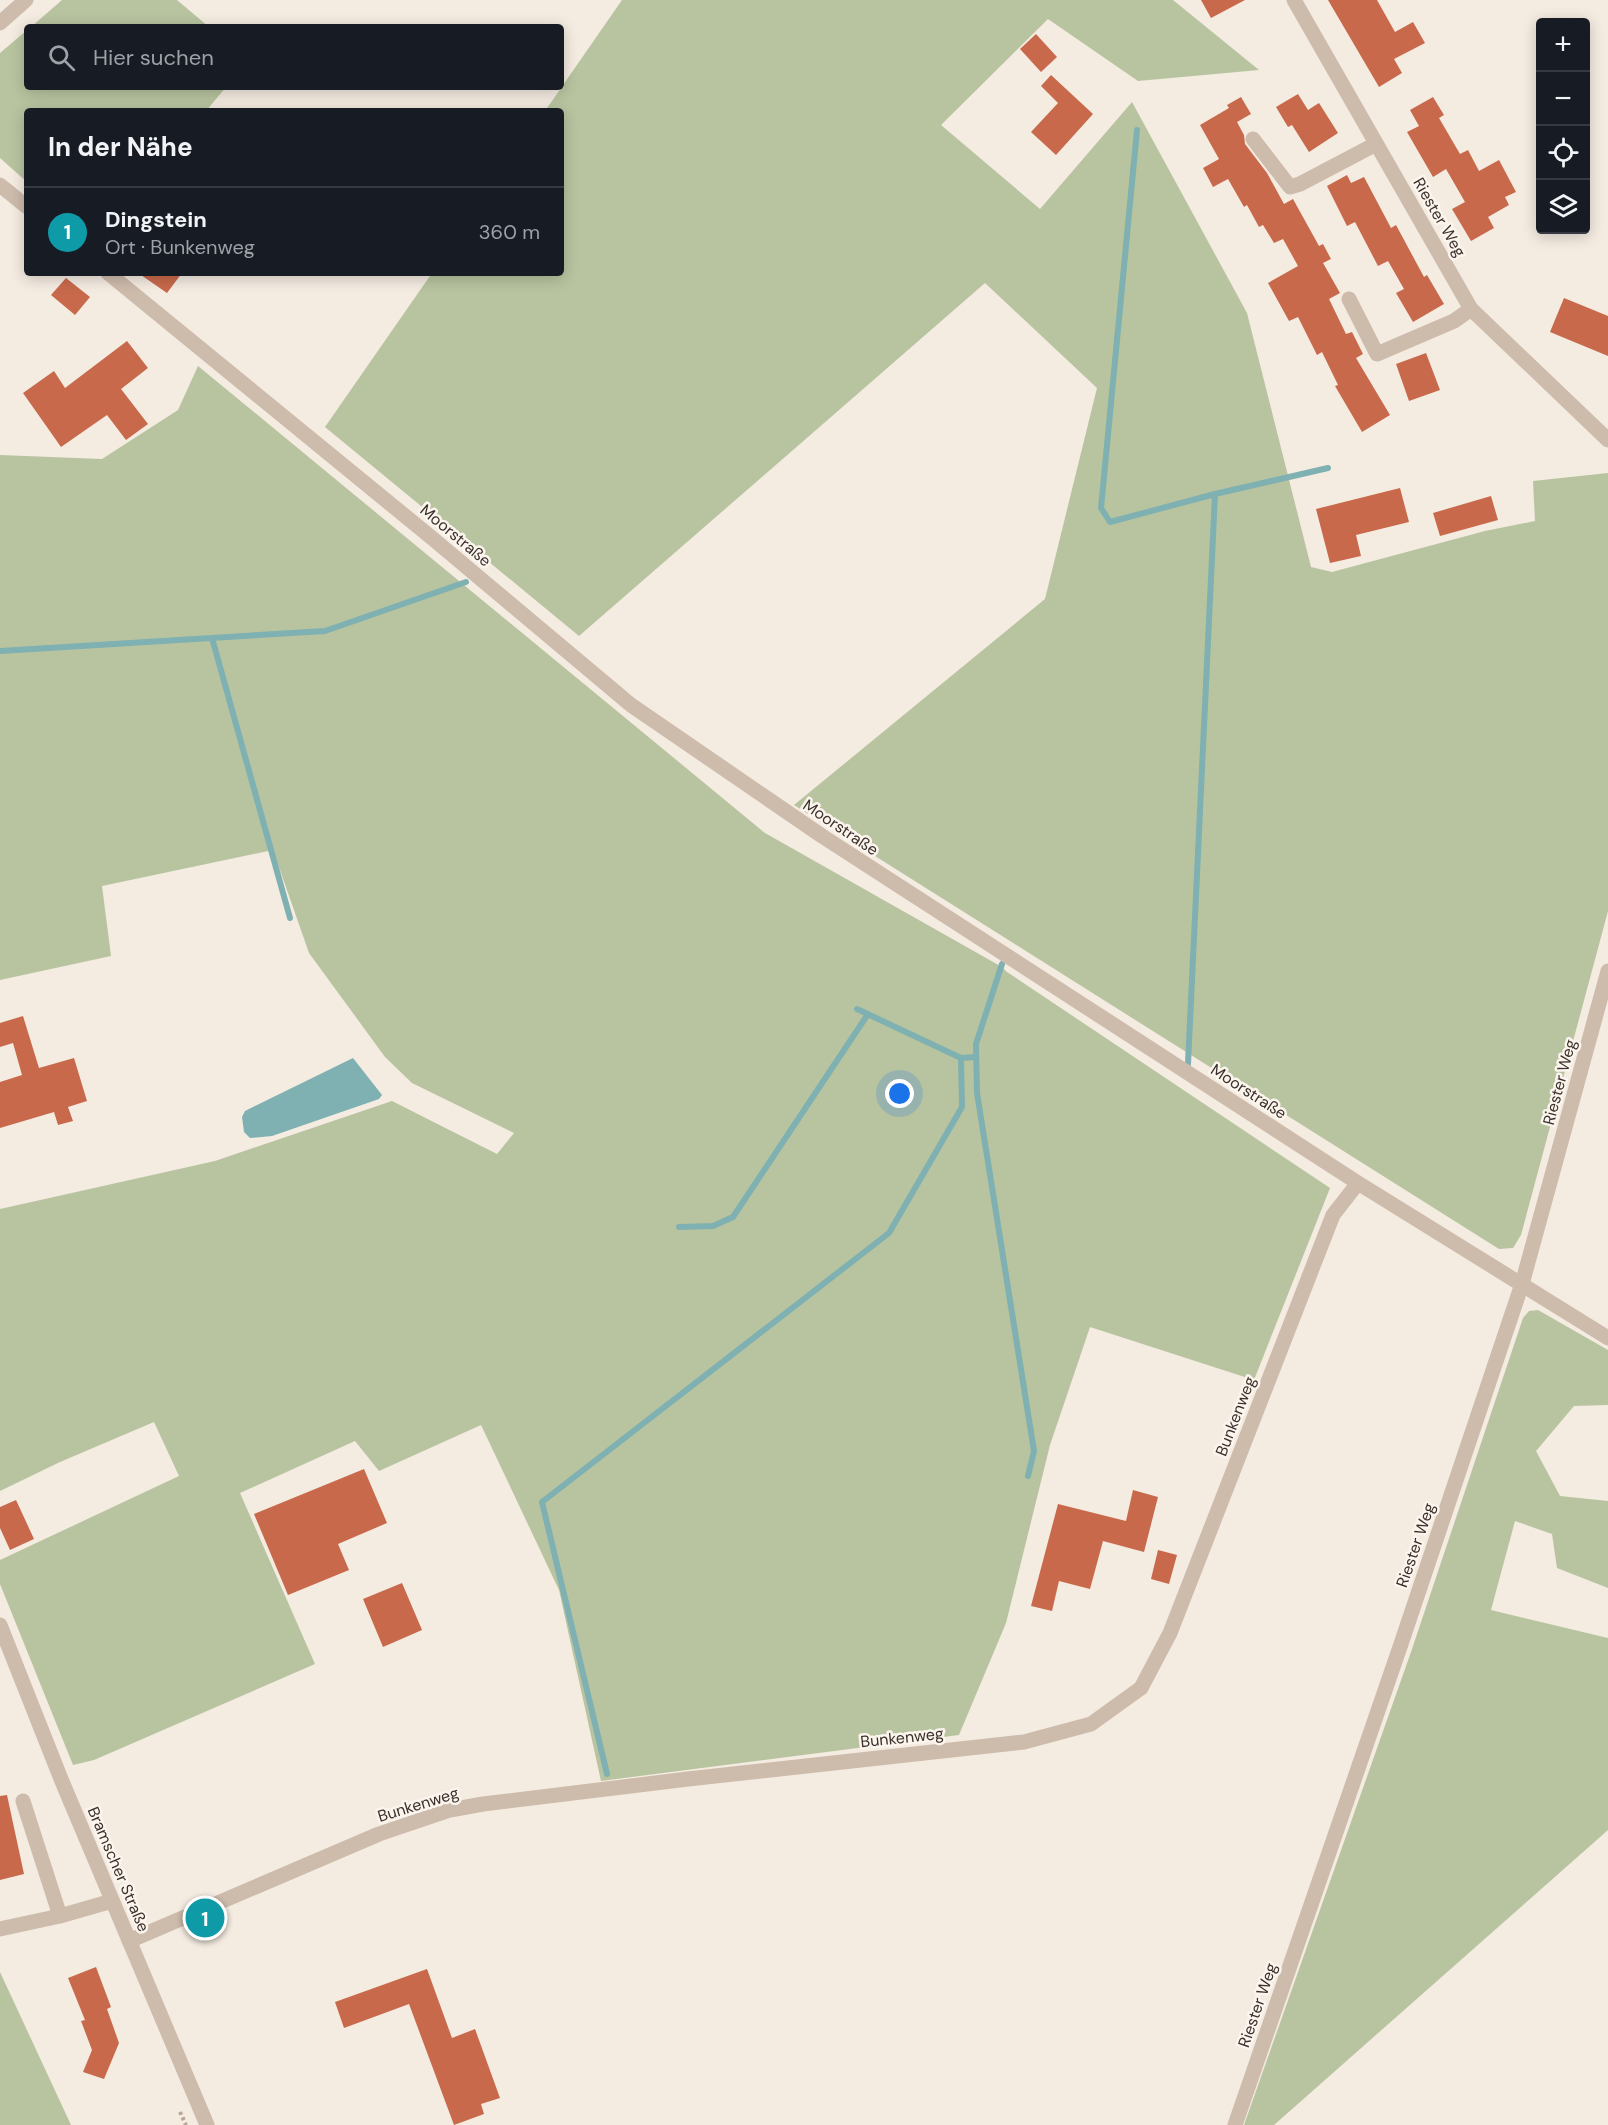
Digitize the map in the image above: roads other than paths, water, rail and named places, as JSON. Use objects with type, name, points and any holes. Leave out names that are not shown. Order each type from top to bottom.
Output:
[{"type":"street","points":[[0,23],[26,0]]},
{"type":"street","name":"Riester Weg","points":[[1294,0],[1471,309],[1608,440]]},
{"type":"street","points":[[1253,139],[1290,187],[1376,144]]},
{"type":"street","points":[[0,185],[24,205]]},
{"type":"street","name":"Moorstraße","points":[[112,276],[432,537],[631,705],[822,837],[1358,1183],[1608,1338]]},
{"type":"street","points":[[1349,299],[1377,354],[1454,321],[1471,309]]},
{"type":"street","name":"Riester Weg","points":[[1235,2125],[1394,1666],[1522,1284],[1608,971]]},
{"type":"street","name":"Bunkenweg","points":[[129,1941],[379,1834],[450,1810],[688,1779],[1024,1742],[1091,1724],[1141,1688],[1170,1633],[1333,1215],[1358,1183]]},
{"type":"street","name":"Bramscher Straße","points":[[0,1626],[112,1901],[207,2125]]},
{"type":"street","points":[[23,1801],[60,1916]]},
{"type":"street","points":[[0,1929],[60,1916],[112,1901]]},
{"type":"water","points":[[353,1058],[382,1095],[379,1099],[272,1136],[250,1138],[244,1132],[242,1117],[245,1111]]},
{"type":"waterway","points":[[1137,130],[1101,508],[1110,522],[1215,494],[1328,468]]},
{"type":"waterway","points":[[1188,1064],[1215,494]]},
{"type":"waterway","points":[[0,651],[325,631],[466,582]]},
{"type":"waterway","points":[[212,638],[290,918]]},
{"type":"waterway","points":[[1002,964],[976,1044],[977,1093],[1034,1451],[1028,1476]]},
{"type":"waterway","points":[[857,1009],[961,1058]]},
{"type":"waterway","points":[[679,1227],[713,1226],[733,1217],[868,1014]]},
{"type":"waterway","points":[[607,1774],[542,1502],[889,1233],[962,1107],[961,1058],[976,1057]]},
{"type":"place","name":"Dingstein","points":[[205,1918]]}]
